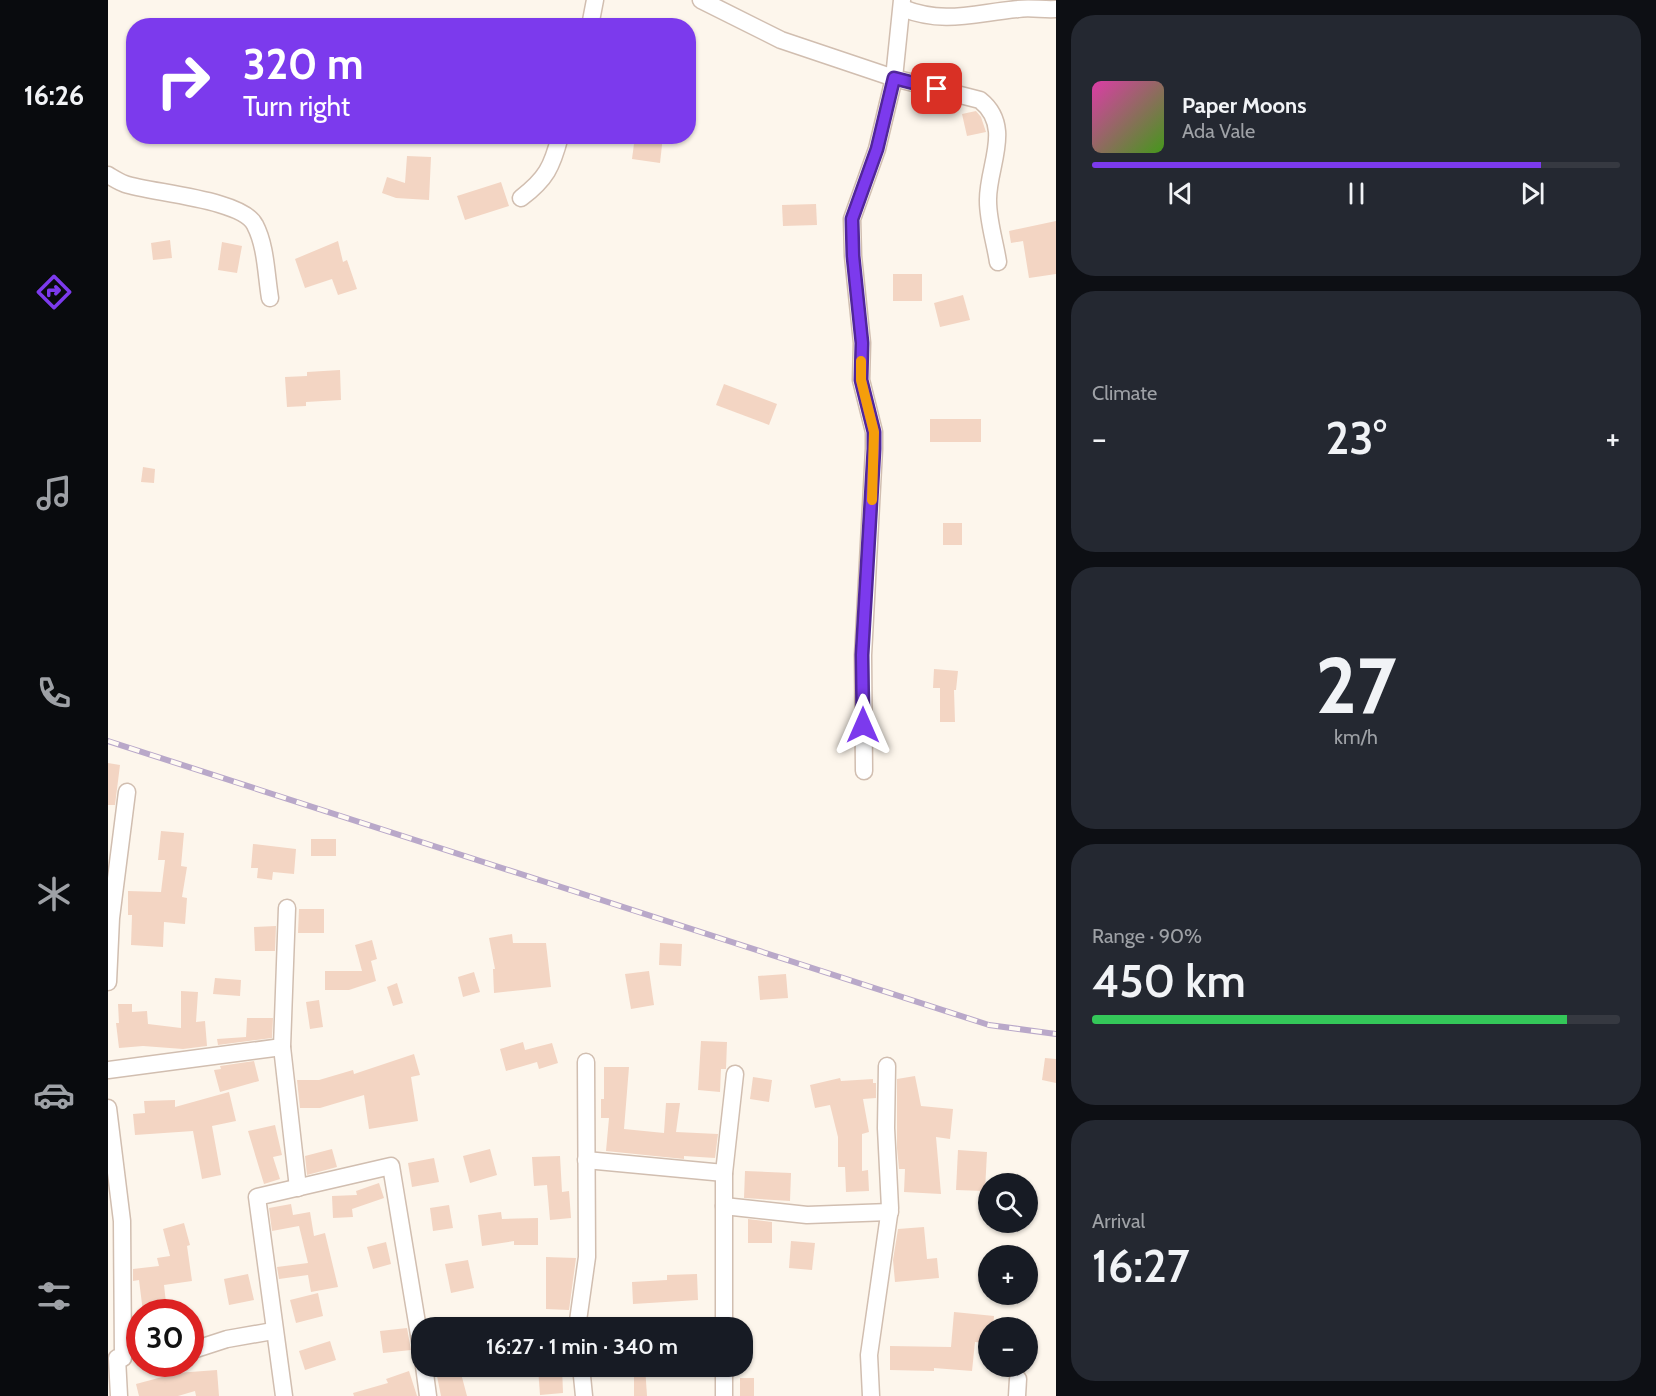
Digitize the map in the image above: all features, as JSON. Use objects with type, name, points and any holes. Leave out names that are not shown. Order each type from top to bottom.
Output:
[{"type":"street","points":[[593,18],[596,0]]},
{"type":"street","points":[[701,0],[781,40],[894,78],[980,100],[991,109],[996,119],[998,142],[988,201],[998,262]]},
{"type":"street","points":[[864,771],[862,655],[874,432],[861,380],[862,343],[853,256],[852,219],[877,149],[894,78],[902,4],[923,17],[945,18],[1020,8],[1056,9]]},
{"type":"street","points":[[521,198],[542,182],[553,162],[558,144]]},
{"type":"street","points":[[108,176],[125,184],[170,191],[243,212],[254,222],[261,239],[270,298]]},
{"type":"street","points":[[108,982],[111,918],[127,792]]},
{"type":"street","points":[[287,909],[282,1047],[298,1188]]},
{"type":"street","points":[[108,1070],[282,1047]]},
{"type":"street","points":[[579,1317],[587,1257],[586,1062]]},
{"type":"street","points":[[871,1396],[869,1355],[890,1212],[886,1128],[887,1066]]},
{"type":"street","points":[[724,1317],[724,1173],[735,1074]]},
{"type":"street","points":[[108,1108],[122,1358],[119,1396]]},
{"type":"street","points":[[586,1160],[724,1173]]},
{"type":"street","points":[[284,1396],[273,1331],[257,1197],[392,1166],[416,1317]]},
{"type":"street","points":[[724,1206],[807,1215],[890,1212]]},
{"type":"street","points":[[204,1346],[227,1339],[273,1331]]},
{"type":"street","points":[[425,1377],[428,1396]]},
{"type":"street","points":[[582,1377],[584,1396]]},
{"type":"street","points":[[724,1377],[724,1396]]},
{"type":"street","points":[[1017,1396],[1018,1379]]},
{"type":"building","points":[[976,111],[981,117],[986,132],[967,136],[962,114]]},
{"type":"building","points":[[634,144],[662,144],[660,163],[632,159]]},
{"type":"building","points":[[407,156],[431,157],[429,200],[396,198],[382,193],[387,177],[405,183]]},
{"type":"building","points":[[501,182],[509,206],[465,220],[457,196]]},
{"type":"building","points":[[816,204],[817,225],[783,226],[782,205]]},
{"type":"building","points":[[1056,221],[1056,274],[1029,278],[1023,241],[1011,243],[1009,231]]},
{"type":"building","points":[[170,240],[172,258],[153,260],[151,243]]},
{"type":"building","points":[[338,241],[343,262],[347,260],[357,289],[338,295],[332,279],[305,288],[295,259]]},
{"type":"building","points":[[222,242],[242,246],[237,273],[218,270]]},
{"type":"building","points":[[893,274],[922,274],[922,301],[893,301]]},
{"type":"building","points":[[963,295],[970,320],[940,327],[934,303]]},
{"type":"building","points":[[340,370],[341,400],[306,402],[306,406],[287,407],[285,377],[307,376],[307,372]]},
{"type":"building","points":[[724,384],[777,404],[769,425],[716,405]]},
{"type":"building","points":[[930,419],[981,419],[981,442],[930,442]]},
{"type":"building","points":[[143,467],[155,469],[154,483],[141,482]]},
{"type":"building","points":[[943,523],[962,523],[962,545],[943,545]]},
{"type":"building","points":[[934,669],[958,671],[956,690],[954,690],[955,722],[940,722],[940,688],[933,688]]},
{"type":"building","points":[[108,763],[120,765],[115,805],[108,805]]},
{"type":"building","points":[[161,831],[184,833],[181,866],[187,867],[182,897],[187,898],[185,924],[164,922],[163,947],[131,945],[132,915],[128,915],[128,891],[161,892],[165,860],[158,860]]},
{"type":"building","points":[[311,839],[336,839],[336,856],[311,856]]},
{"type":"building","points":[[253,844],[296,849],[294,874],[273,872],[272,880],[257,878],[258,868],[251,868]]},
{"type":"building","points":[[299,909],[324,909],[324,933],[298,933]]},
{"type":"building","points":[[276,926],[275,951],[255,951],[254,927]]},
{"type":"building","points":[[512,934],[513,943],[546,943],[551,987],[494,993],[493,969],[495,969],[489,938]]},
{"type":"building","points":[[372,940],[377,959],[371,961],[376,981],[349,990],[325,990],[325,971],[362,971],[355,945]]},
{"type":"building","points":[[660,943],[682,944],[681,966],[659,965]]},
{"type":"building","points":[[649,971],[654,1005],[631,1009],[625,974]]},
{"type":"building","points":[[474,972],[480,992],[463,997],[458,977]]},
{"type":"building","points":[[786,974],[788,998],[760,1000],[758,976]]},
{"type":"building","points":[[215,978],[241,980],[240,996],[213,994]]},
{"type":"building","points":[[397,983],[403,1003],[393,1006],[387,987]]},
{"type":"building","points":[[181,991],[198,992],[196,1022],[205,1021],[207,1046],[183,1049],[143,1046],[119,1048],[116,1023],[119,1023],[118,1004],[132,1004],[132,1012],[147,1011],[148,1024],[181,1028]]},
{"type":"building","points":[[319,1000],[323,1027],[310,1029],[306,1002]]},
{"type":"building","points":[[247,1018],[273,1018],[272,1038],[218,1045],[217,1039],[246,1037]]},
{"type":"building","points":[[701,1041],[727,1042],[726,1069],[721,1069],[720,1092],[698,1090]]},
{"type":"building","points":[[523,1042],[525,1050],[552,1043],[558,1063],[539,1069],[537,1062],[506,1071],[500,1049]]},
{"type":"building","points":[[414,1054],[420,1075],[411,1077],[418,1121],[369,1129],[364,1095],[320,1108],[300,1108],[297,1080],[319,1080],[353,1070],[354,1074]]},
{"type":"building","points":[[1045,1058],[1056,1059],[1056,1083],[1042,1080]]},
{"type":"building","points":[[254,1061],[259,1081],[220,1092],[214,1070],[221,1069],[220,1066]]},
{"type":"building","points":[[604,1067],[629,1067],[624,1129],[664,1133],[666,1103],[680,1103],[676,1132],[718,1134],[715,1158],[684,1156],[684,1159],[606,1151],[609,1118],[601,1118],[601,1099],[604,1099]]},
{"type":"building","points":[[915,1076],[921,1106],[953,1109],[950,1139],[936,1137],[941,1194],[904,1192],[905,1169],[899,1169],[897,1148],[897,1079]]},
{"type":"building","points":[[753,1077],[772,1080],[769,1102],[750,1099]]},
{"type":"building","points":[[840,1078],[841,1081],[873,1079],[873,1083],[876,1083],[876,1098],[863,1099],[869,1132],[862,1134],[862,1171],[868,1170],[869,1191],[846,1192],[845,1167],[838,1167],[838,1137],[830,1105],[815,1108],[810,1085]]},
{"type":"building","points":[[229,1092],[236,1121],[212,1126],[221,1175],[202,1179],[193,1131],[135,1135],[133,1114],[145,1113],[144,1101],[175,1100],[175,1107]]},
{"type":"building","points":[[275,1125],[282,1155],[273,1157],[280,1179],[264,1184],[248,1131]]},
{"type":"building","points":[[332,1149],[337,1167],[307,1175],[305,1156]]},
{"type":"building","points":[[490,1149],[497,1175],[470,1183],[463,1156]]},
{"type":"building","points":[[958,1150],[987,1152],[986,1173],[978,1173],[978,1191],[956,1190]]},
{"type":"building","points":[[560,1156],[562,1192],[569,1191],[571,1218],[550,1220],[547,1185],[534,1186],[532,1157]]},
{"type":"building","points":[[434,1158],[439,1182],[412,1187],[408,1163]]},
{"type":"building","points":[[745,1171],[791,1173],[790,1201],[744,1198]]},
{"type":"building","points":[[379,1183],[384,1198],[352,1209],[353,1217],[333,1218],[332,1196],[357,1195],[356,1191]]},
{"type":"building","points":[[291,1204],[293,1215],[310,1212],[314,1236],[325,1233],[338,1287],[311,1292],[308,1275],[279,1279],[277,1267],[308,1263],[299,1226],[272,1231],[269,1208]]},
{"type":"building","points":[[449,1205],[453,1228],[433,1231],[430,1208]]},
{"type":"building","points":[[501,1212],[502,1219],[538,1218],[538,1245],[514,1245],[514,1241],[482,1246],[478,1215]]},
{"type":"building","points":[[748,1219],[772,1222],[772,1243],[748,1243]]},
{"type":"building","points":[[184,1223],[190,1245],[187,1246],[192,1281],[164,1285],[166,1299],[141,1299],[139,1280],[133,1281],[133,1269],[159,1266],[157,1258],[170,1256],[163,1229]]},
{"type":"building","points":[[924,1227],[927,1259],[937,1258],[939,1278],[895,1282],[893,1260],[898,1229]]},
{"type":"building","points":[[791,1241],[815,1243],[812,1270],[789,1268]]},
{"type":"building","points":[[386,1242],[391,1264],[373,1269],[367,1247]]},
{"type":"building","points":[[546,1257],[576,1258],[569,1310],[546,1309]]},
{"type":"building","points":[[468,1260],[474,1288],[451,1293],[445,1264]]},
{"type":"building","points":[[248,1274],[254,1300],[229,1305],[224,1279]]},
{"type":"building","points":[[697,1274],[698,1300],[633,1304],[632,1282],[667,1280],[667,1275]]},
{"type":"building","points":[[318,1293],[323,1316],[296,1323],[290,1300]]},
{"type":"building","points":[[954,1312],[994,1316],[978,1317],[978,1342],[975,1342],[972,1371],[934,1368],[934,1371],[890,1370],[890,1346],[951,1347]]},
{"type":"building","points":[[407,1328],[411,1350],[383,1353],[380,1331]]},
{"type":"building","points":[[330,1341],[336,1360],[305,1370],[299,1351]]},
{"type":"building","points":[[217,1370],[219,1396],[196,1396],[195,1391],[178,1396],[139,1396],[136,1384],[162,1377],[204,1377],[204,1371]]},
{"type":"building","points":[[409,1371],[417,1396],[354,1396],[353,1393],[388,1383],[386,1379]]},
{"type":"building","points":[[437,1377],[462,1377],[467,1396],[441,1396]]},
{"type":"building","points":[[539,1377],[562,1377],[563,1393],[540,1395]]},
{"type":"building","points":[[634,1377],[646,1377],[647,1396],[634,1396]]},
{"type":"building","points":[[740,1378],[754,1378],[754,1396],[740,1396]]},
{"type":"railway","points":[[108,741],[989,1025],[1056,1034]]},
{"type":"slow traffic","points":[[861,361],[861,380],[874,432],[872,500]]},
{"type":"route","points":[[863,725],[862,655],[871,529],[874,432],[861,380],[862,343],[853,256],[852,219],[877,149],[894,78],[937,89]]}]
